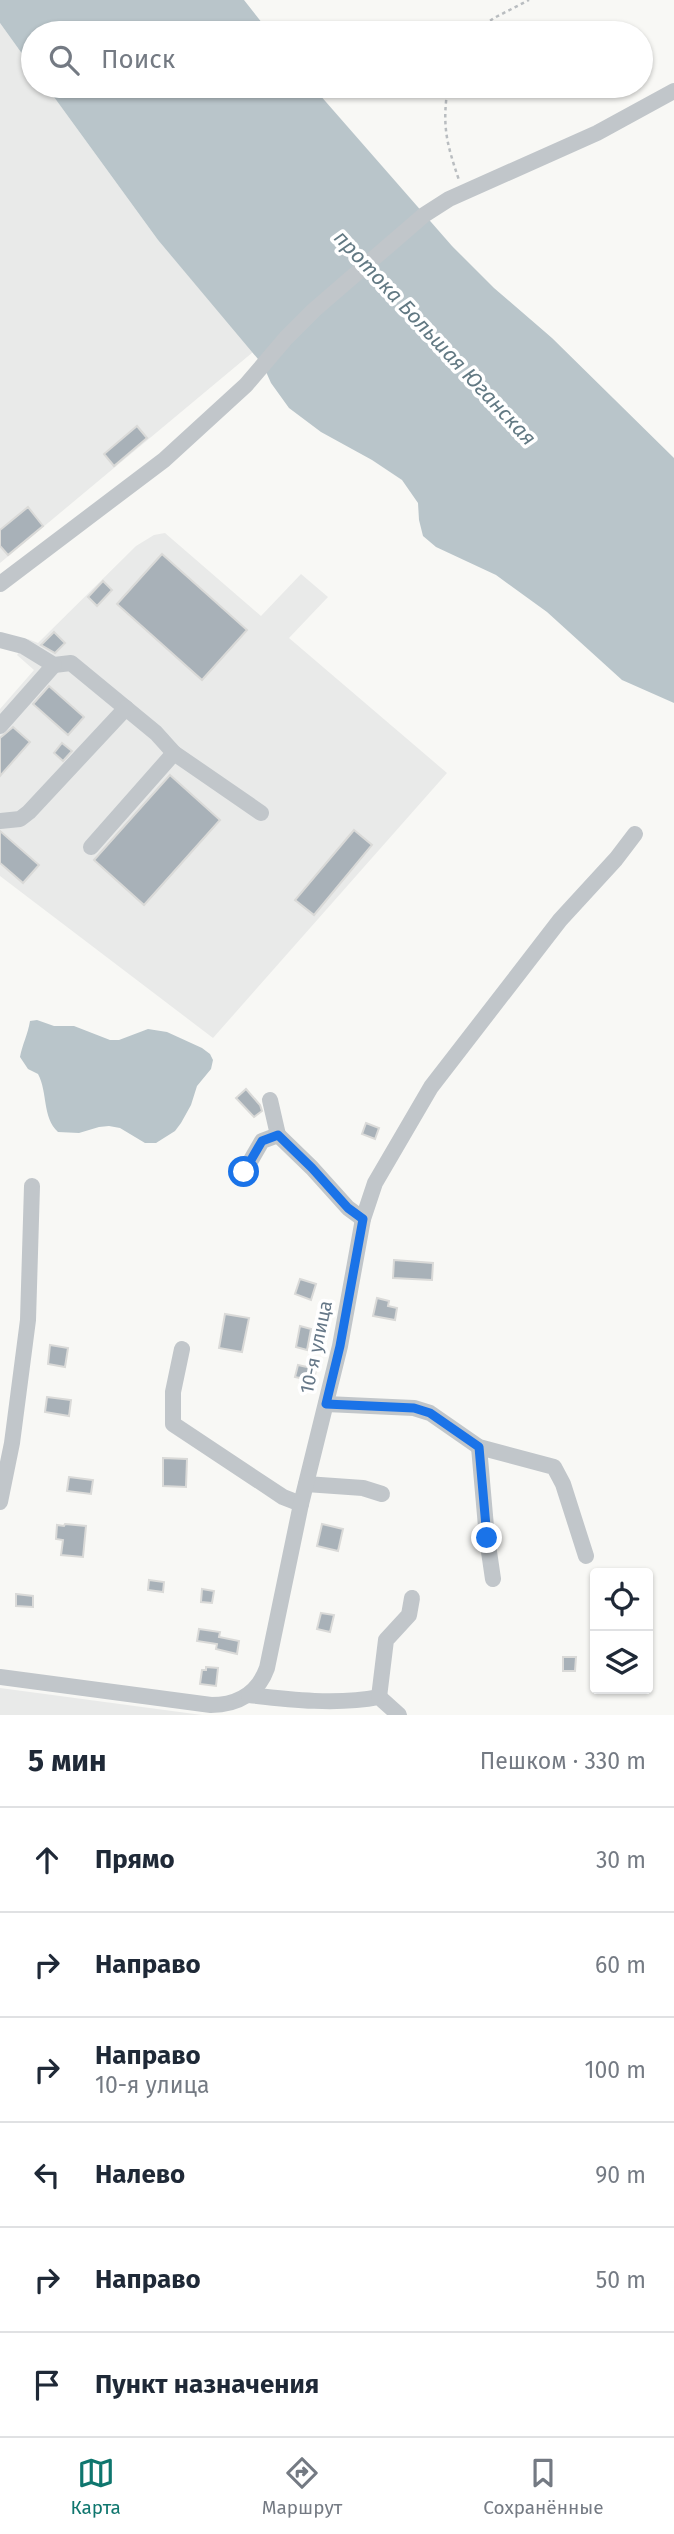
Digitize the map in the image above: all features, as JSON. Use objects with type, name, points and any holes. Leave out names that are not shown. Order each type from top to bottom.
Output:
[{"type":"street","points":[[0,584],[164,460],[246,385],[314,310],[424,215],[463,193],[585,139],[674,91]]},
{"type":"street","points":[[0,640],[23,646],[54,665],[71,663],[156,733],[174,753],[261,813]]},
{"type":"street","points":[[0,726],[54,665]]},
{"type":"street","points":[[0,821],[20,819],[29,812],[127,708]]},
{"type":"street","points":[[91,847],[174,753]]},
{"type":"street","name":"10-я улица","points":[[249,1695],[258,1686],[267,1668],[301,1504],[340,1346],[363,1219],[375,1183],[430,1087],[560,920],[616,859],[635,834]]},
{"type":"street","points":[[270,1100],[278,1135],[348,1208],[363,1219]]},
{"type":"street","points":[[244,1172],[262,1141],[278,1135]]},
{"type":"street","points":[[0,1502],[12,1443],[26,1339],[32,1186]]},
{"type":"street","points":[[182,1349],[173,1392],[173,1424],[283,1497],[301,1504]]},
{"type":"street","points":[[326,1404],[414,1408],[430,1413],[479,1447],[554,1467],[563,1484],[586,1556]]},
{"type":"street","points":[[479,1447],[485,1525],[493,1578]]},
{"type":"street","points":[[306,1484],[363,1488],[383,1494]]},
{"type":"street","points":[[379,1697],[386,1640],[409,1615],[412,1598]]},
{"type":"street","points":[[0,1677],[211,1705],[224,1705],[249,1695],[331,1700],[379,1697],[400,1715]]},
{"type":"path","points":[[491,21],[529,0]]},
{"type":"path","points":[[446,98],[446,143],[463,193]]},
{"type":"shaded area","points":[[0,23],[21,52],[21,98],[55,98],[158,240],[253,352],[0,563]]},
{"type":"shaded area","points":[[165,533],[261,616],[301,574],[328,597],[289,638],[447,773],[213,1038],[0,876],[0,709],[34,670],[17,655],[28,639],[38,643],[136,546],[154,535]]},
{"type":"shaded area","points":[[0,1688],[202,1715],[0,1715]]},
{"type":"water","points":[[0,0],[244,0],[261,21],[21,21],[21,52],[0,23]]},
{"type":"water","name":"протока Большая Юганская","points":[[55,98],[322,98],[452,246],[494,288],[552,338],[674,458],[674,703],[622,680],[547,612],[496,575],[436,547],[423,536],[418,503],[402,480],[321,432],[289,408],[271,383],[263,365],[158,240]]},
{"type":"water","points":[[37,1020],[54,1026],[74,1026],[110,1040],[119,1040],[148,1029],[167,1032],[210,1054],[213,1060],[211,1069],[197,1086],[181,1123],[175,1131],[156,1143],[145,1143],[120,1128],[109,1126],[79,1133],[58,1132],[47,1112],[38,1074],[28,1069],[20,1057],[30,1021]]},
{"type":"building","points":[[137,426],[147,438],[114,466],[104,454]]},
{"type":"building","points":[[28,507],[43,526],[8,555],[0,546],[0,530]]},
{"type":"building","points":[[162,554],[247,630],[202,680],[117,604]]},
{"type":"building","points":[[103,581],[112,590],[97,606],[88,597]]},
{"type":"building","points":[[54,632],[65,643],[55,653],[41,645]]},
{"type":"building","points":[[49,686],[84,717],[68,735],[33,704]]},
{"type":"building","points":[[13,727],[30,742],[0,776],[0,738]]},
{"type":"building","points":[[62,743],[72,751],[63,761],[54,753]]},
{"type":"building","points":[[170,775],[220,820],[144,905],[94,860]]},
{"type":"building","points":[[354,830],[372,845],[314,915],[295,900]]},
{"type":"building","points":[[0,831],[39,865],[23,883],[0,863]]},
{"type":"building","points":[[246,1089],[262,1111],[254,1117],[236,1098]]},
{"type":"building","points":[[366,1123],[379,1128],[375,1139],[362,1134]]},
{"type":"building","points":[[394,1260],[433,1263],[432,1280],[393,1278]]},
{"type":"building","points":[[300,1279],[316,1284],[311,1300],[295,1294]]},
{"type":"building","points":[[377,1298],[389,1301],[388,1306],[397,1308],[395,1320],[373,1316]]},
{"type":"building","points":[[225,1314],[249,1318],[242,1352],[219,1348]]},
{"type":"building","points":[[300,1326],[311,1329],[307,1350],[296,1347]]},
{"type":"building","points":[[50,1345],[68,1348],[65,1367],[48,1364]]},
{"type":"building","points":[[298,1365],[316,1369],[314,1381],[295,1377]]},
{"type":"building","points":[[47,1397],[71,1400],[69,1416],[45,1412]]},
{"type":"building","points":[[163,1458],[187,1459],[186,1487],[163,1486]]},
{"type":"building","points":[[69,1477],[93,1480],[91,1494],[67,1491]]},
{"type":"building","points":[[322,1524],[343,1529],[338,1551],[317,1546]]},
{"type":"building","points":[[57,1525],[86,1526],[83,1557],[61,1555],[63,1540],[56,1539]]},
{"type":"building","points":[[149,1580],[164,1582],[163,1592],[148,1590]]},
{"type":"building","points":[[202,1589],[214,1591],[212,1603],[201,1602]]},
{"type":"building","points":[[16,1594],[33,1596],[33,1607],[16,1606]]},
{"type":"building","points":[[321,1613],[334,1615],[330,1632],[317,1629]]},
{"type":"building","points":[[199,1629],[220,1632],[219,1637],[239,1641],[237,1654],[216,1649],[217,1644],[197,1641]]},
{"type":"building","points":[[563,1657],[576,1657],[575,1671],[563,1671]]},
{"type":"building","points":[[206,1667],[218,1668],[216,1686],[200,1684],[202,1670],[206,1670]]},
{"type":"route","points":[[244,1172],[262,1141],[278,1135],[348,1208],[363,1219],[340,1346],[326,1404],[414,1408],[430,1413],[479,1447],[487,1538]]}]
